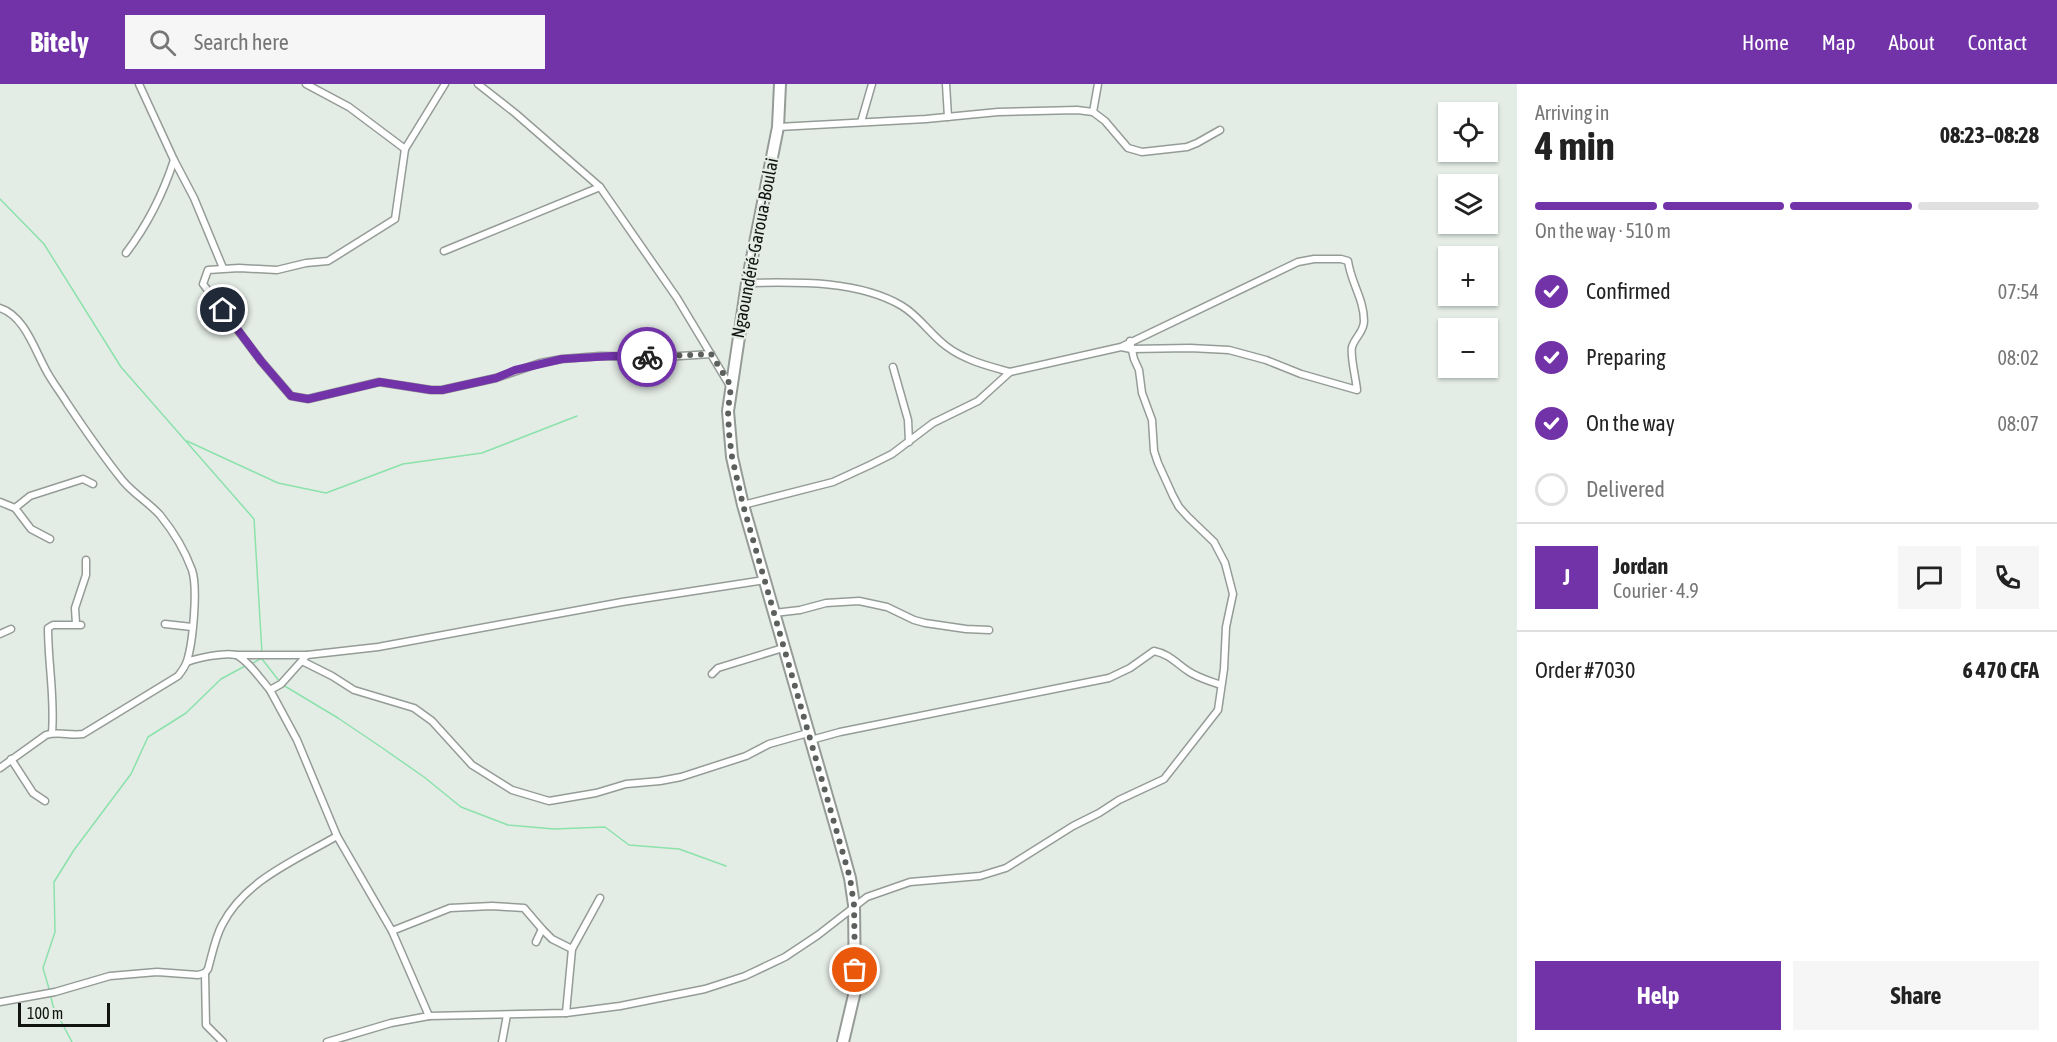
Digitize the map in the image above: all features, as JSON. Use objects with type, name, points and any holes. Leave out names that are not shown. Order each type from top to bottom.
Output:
[{"type":"highway","name":"Ngaoundéré-Garoua-Boulai","points":[[780,84],[778,127],[747,283],[731,386],[728,411],[729,433],[743,505],[844,855],[854,905],[855,991],[843,1042]]},
{"type":"street","points":[[139,84],[194,198],[223,268]]},
{"type":"street","points":[[306,84],[349,107],[405,149]]},
{"type":"street","points":[[445,84],[405,149],[394,219],[328,261],[306,263],[277,270],[223,268],[208,270],[203,284],[261,361],[291,396],[308,399],[380,382],[442,390],[496,378],[515,370],[562,359],[711,354]]},
{"type":"street","points":[[478,84],[600,187],[677,298],[731,386]]},
{"type":"street","points":[[861,122],[872,84]]},
{"type":"street","points":[[946,84],[948,117]]},
{"type":"street","points":[[1093,112],[1098,84]]},
{"type":"street","points":[[778,127],[1041,110],[1077,110],[1093,112],[1124,144],[1133,150],[1142,152],[1187,147],[1220,130]]},
{"type":"street","points":[[126,253],[150,219],[174,160]]},
{"type":"street","points":[[444,251],[600,187]]},
{"type":"street","points":[[743,505],[833,482],[892,454],[933,423],[978,401],[1010,372],[1121,346],[1238,292],[1290,265],[1305,260],[1341,259],[1348,261],[1350,275],[1360,295],[1364,315],[1364,326],[1352,351],[1358,390],[1229,350],[1131,349],[1121,346]]},
{"type":"street","points":[[747,283],[816,282],[885,297],[904,307],[950,349],[974,361],[1010,372]]},
{"type":"street","points":[[0,308],[16,318],[46,371],[92,440],[130,489],[159,514],[184,553],[193,573],[195,586],[187,662],[178,676],[83,734],[52,733],[0,768]]},
{"type":"street","points":[[327,1042],[391,1023],[429,1016],[566,1013],[669,998],[705,989],[745,976],[800,948],[854,905],[873,894],[910,882],[980,876],[1006,868],[1073,826],[1164,779],[1218,710],[1224,669],[1226,627],[1233,594],[1230,579],[1214,542],[1179,507],[1162,471],[1154,451],[1152,420],[1142,393],[1139,370],[1130,341]]},
{"type":"street","points":[[893,367],[908,420],[909,442]]},
{"type":"street","points":[[15,508],[30,496],[83,479],[93,484]]},
{"type":"street","points":[[0,502],[15,508],[31,530],[50,539]]},
{"type":"street","points":[[52,733],[48,628],[53,625],[78,624],[75,608],[86,575],[86,560]]},
{"type":"street","points":[[187,662],[207,656],[235,655],[305,658],[378,647],[613,603],[765,580]]},
{"type":"street","points":[[774,613],[800,610],[826,603],[859,601],[887,607],[914,620],[989,630]]},
{"type":"street","points":[[165,624],[192,627]]},
{"type":"street","points":[[0,634],[11,629]]},
{"type":"street","points":[[712,674],[718,668],[783,648]]},
{"type":"street","points":[[305,658],[354,690],[414,708],[432,721],[472,765],[512,790],[549,801],[596,793],[626,784],[660,782],[681,777],[746,756],[769,744],[1109,678],[1130,668],[1154,651],[1175,660],[1196,676],[1221,685]]},
{"type":"street","points":[[235,655],[248,665],[270,690],[297,740],[337,836],[392,931],[429,1016]]},
{"type":"street","points":[[270,690],[281,684],[305,658]]},
{"type":"street","points":[[11,759],[33,793],[45,801]]},
{"type":"street","points":[[223,1042],[206,1025],[205,973],[222,925],[237,902],[254,885],[337,836]]},
{"type":"street","points":[[566,1013],[572,949],[600,898]]},
{"type":"street","points":[[392,931],[450,908],[492,906],[524,908],[552,939],[572,949]]},
{"type":"street","points":[[536,942],[542,929]]},
{"type":"street","points":[[0,1002],[55,992],[110,976],[157,972],[198,975],[205,973]]},
{"type":"street","points":[[502,1042],[507,1015]]},
{"type":"waterway","points":[[0,199],[44,244],[121,367],[254,519],[262,653]]},
{"type":"waterway","points":[[187,441],[278,483],[326,493],[403,464],[482,453],[577,416]]},
{"type":"waterway","points":[[251,664],[262,658]]},
{"type":"waterway","points":[[262,659],[280,682]]},
{"type":"waterway","points":[[50,992],[43,968],[55,932],[54,882],[74,850],[131,774],[148,737],[186,713],[221,679],[247,665]]},
{"type":"waterway","points":[[283,685],[381,747],[461,807],[508,825],[554,829],[605,827],[629,845],[679,849],[726,866]]},
{"type":"waterway","points":[[51,997],[53,1006],[72,1042]]},
{"type":"way so far","points":[[647,357],[711,354],[731,386],[728,411],[729,433],[743,505],[850,878],[854,905],[855,970]]},
{"type":"route","points":[[223,310],[271,374],[291,396],[308,399],[380,382],[442,390],[496,378],[515,370],[562,359],[600,356],[647,357]]}]
